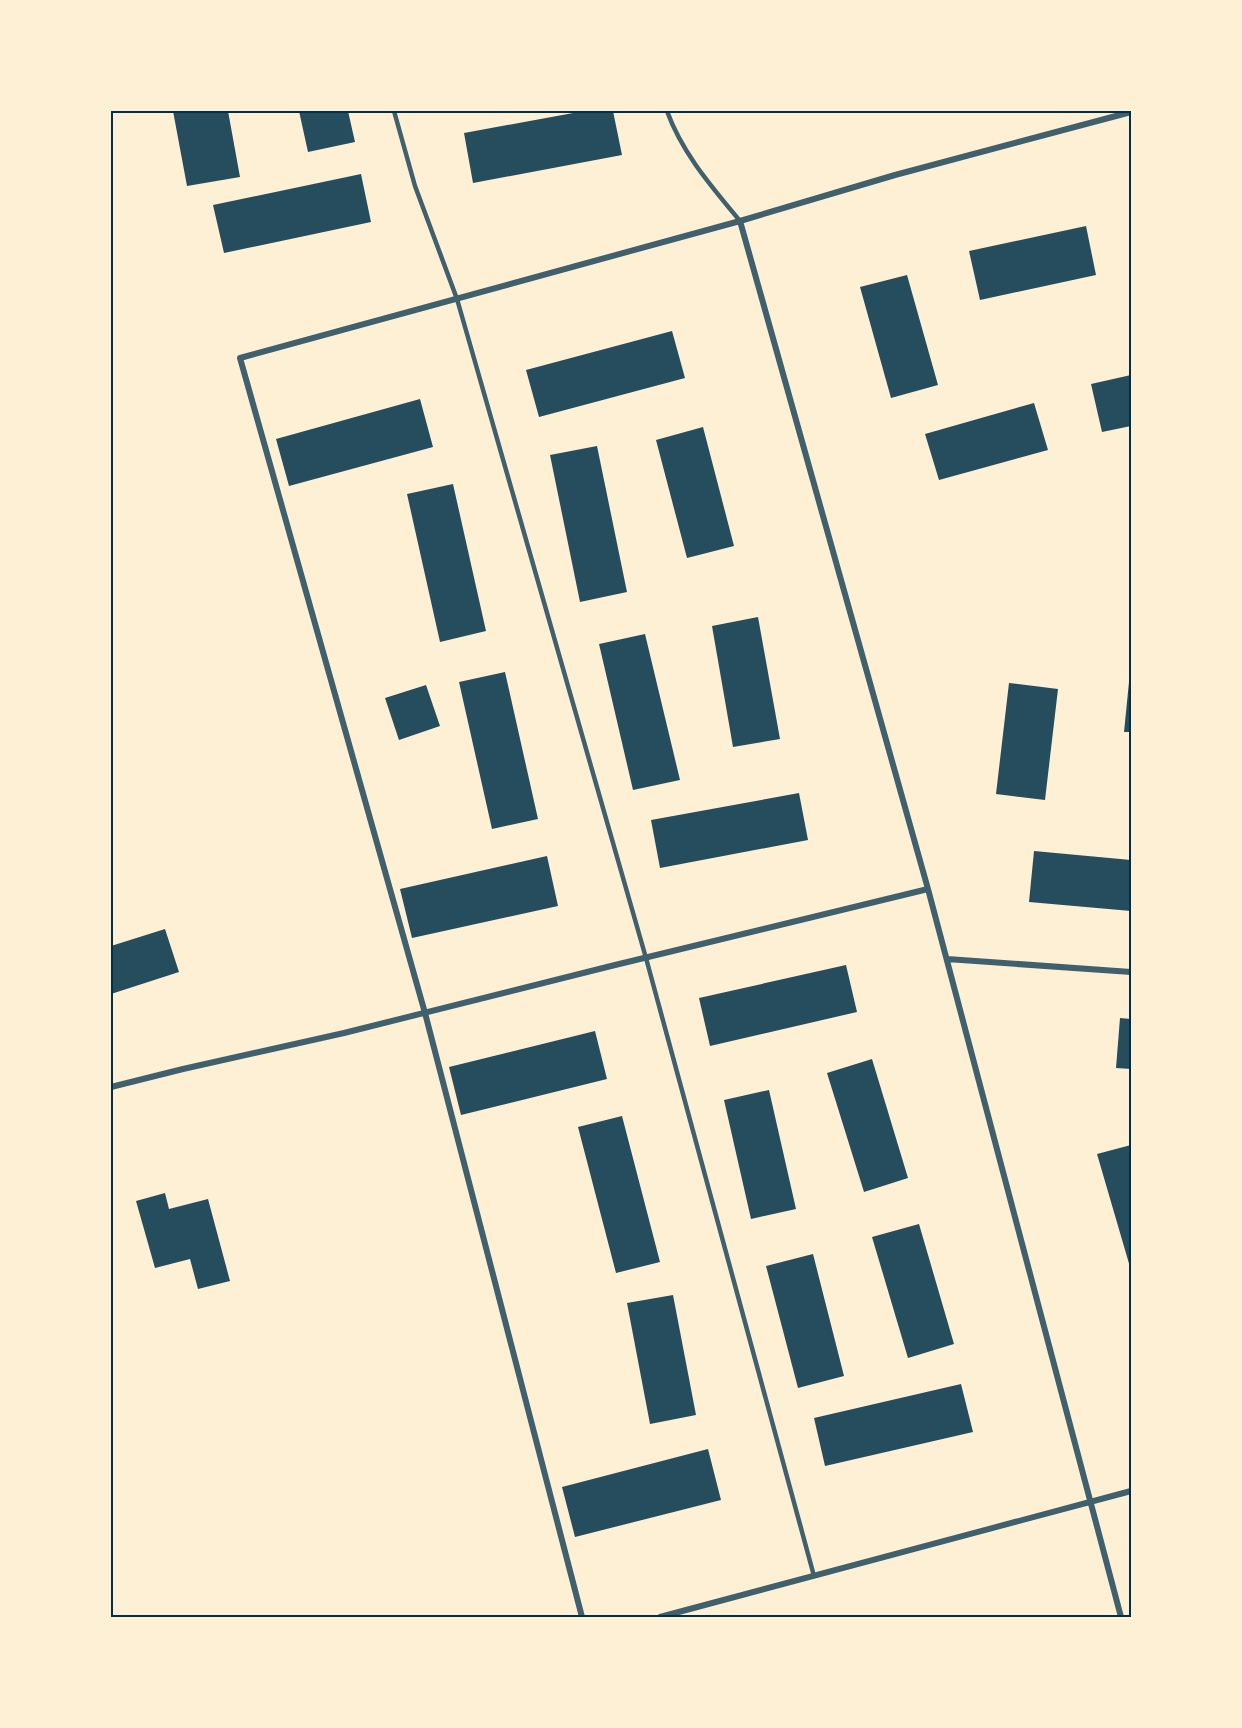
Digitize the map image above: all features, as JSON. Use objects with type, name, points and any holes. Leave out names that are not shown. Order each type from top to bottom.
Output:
[{"type":"street","points":[[582,1617],[425,1013],[240,358],[740,222],[895,175],[1131,112]]},
{"type":"street","points":[[740,222],[928,889],[1121,1617]]},
{"type":"street","points":[[111,1087],[425,1013],[928,889]]},
{"type":"street","points":[[947,959],[1131,972]]},
{"type":"street","points":[[660,1617],[1131,1491]]},
{"type":"lane","points":[[394,111],[415,186],[457,299],[645,958],[814,1576]]},
{"type":"lane","points":[[667,111],[674,130],[699,170],[740,222]]},
{"type":"building","points":[[173,111],[228,111],[240,177],[187,186]]},
{"type":"building","points":[[299,111],[348,111],[355,142],[308,152]]},
{"type":"building","points":[[584,111],[613,111],[622,155],[473,183],[464,133]]},
{"type":"building","points":[[361,174],[371,222],[224,253],[213,205]]},
{"type":"building","points":[[1086,226],[1096,275],[980,300],[969,251]]},
{"type":"building","points":[[907,275],[938,385],[891,398],[860,287]]},
{"type":"building","points":[[672,331],[685,378],[539,417],[526,370]]},
{"type":"building","points":[[1131,375],[1131,426],[1102,432],[1091,384]]},
{"type":"building","points":[[420,399],[433,447],[289,486],[276,439]]},
{"type":"building","points":[[1034,403],[1048,450],[939,480],[925,434]]},
{"type":"building","points":[[703,427],[734,546],[687,558],[656,440]]},
{"type":"building","points":[[597,446],[627,592],[580,602],[550,455]]},
{"type":"building","points":[[453,484],[486,631],[440,642],[407,494]]},
{"type":"building","points":[[758,617],[780,739],[733,747],[712,626]]},
{"type":"building","points":[[645,634],[680,780],[633,790],[599,644]]},
{"type":"building","points":[[505,672],[538,819],[492,829],[459,682]]},
{"type":"building","points":[[1129,682],[1131,682],[1131,732],[1124,732]]},
{"type":"building","points":[[1009,683],[1058,689],[1045,800],[996,794]]},
{"type":"building","points":[[426,685],[440,726],[399,740],[385,698]]},
{"type":"building","points":[[799,793],[808,840],[660,868],[651,820]]},
{"type":"building","points":[[1034,851],[1131,860],[1131,911],[1029,902]]},
{"type":"building","points":[[547,856],[558,906],[412,938],[400,889]]},
{"type":"building","points":[[165,929],[179,972],[111,994],[111,946]]},
{"type":"building","points":[[846,965],[857,1012],[710,1046],[699,998]]},
{"type":"building","points":[[1120,1018],[1131,1019],[1131,1069],[1116,1068]]},
{"type":"building","points":[[595,1031],[607,1079],[461,1115],[449,1067]]},
{"type":"building","points":[[872,1059],[908,1178],[864,1192],[827,1073]]},
{"type":"building","points":[[769,1090],[796,1209],[751,1219],[724,1100]]},
{"type":"building","points":[[622,1116],[660,1262],[616,1273],[578,1127]]},
{"type":"building","points":[[1131,1145],[1131,1267],[1130,1267],[1097,1154]]},
{"type":"building","points":[[165,1193],[169,1209],[208,1199],[230,1281],[198,1289],[190,1259],[155,1268],[136,1201]]},
{"type":"building","points":[[919,1224],[954,1344],[908,1358],[872,1237]]},
{"type":"building","points":[[813,1254],[844,1376],[798,1388],[766,1266]]},
{"type":"building","points":[[673,1295],[696,1415],[650,1424],[627,1303]]},
{"type":"building","points":[[961,1384],[973,1432],[825,1466],[814,1418]]},
{"type":"building","points":[[708,1449],[721,1500],[575,1537],[562,1487]]}]
